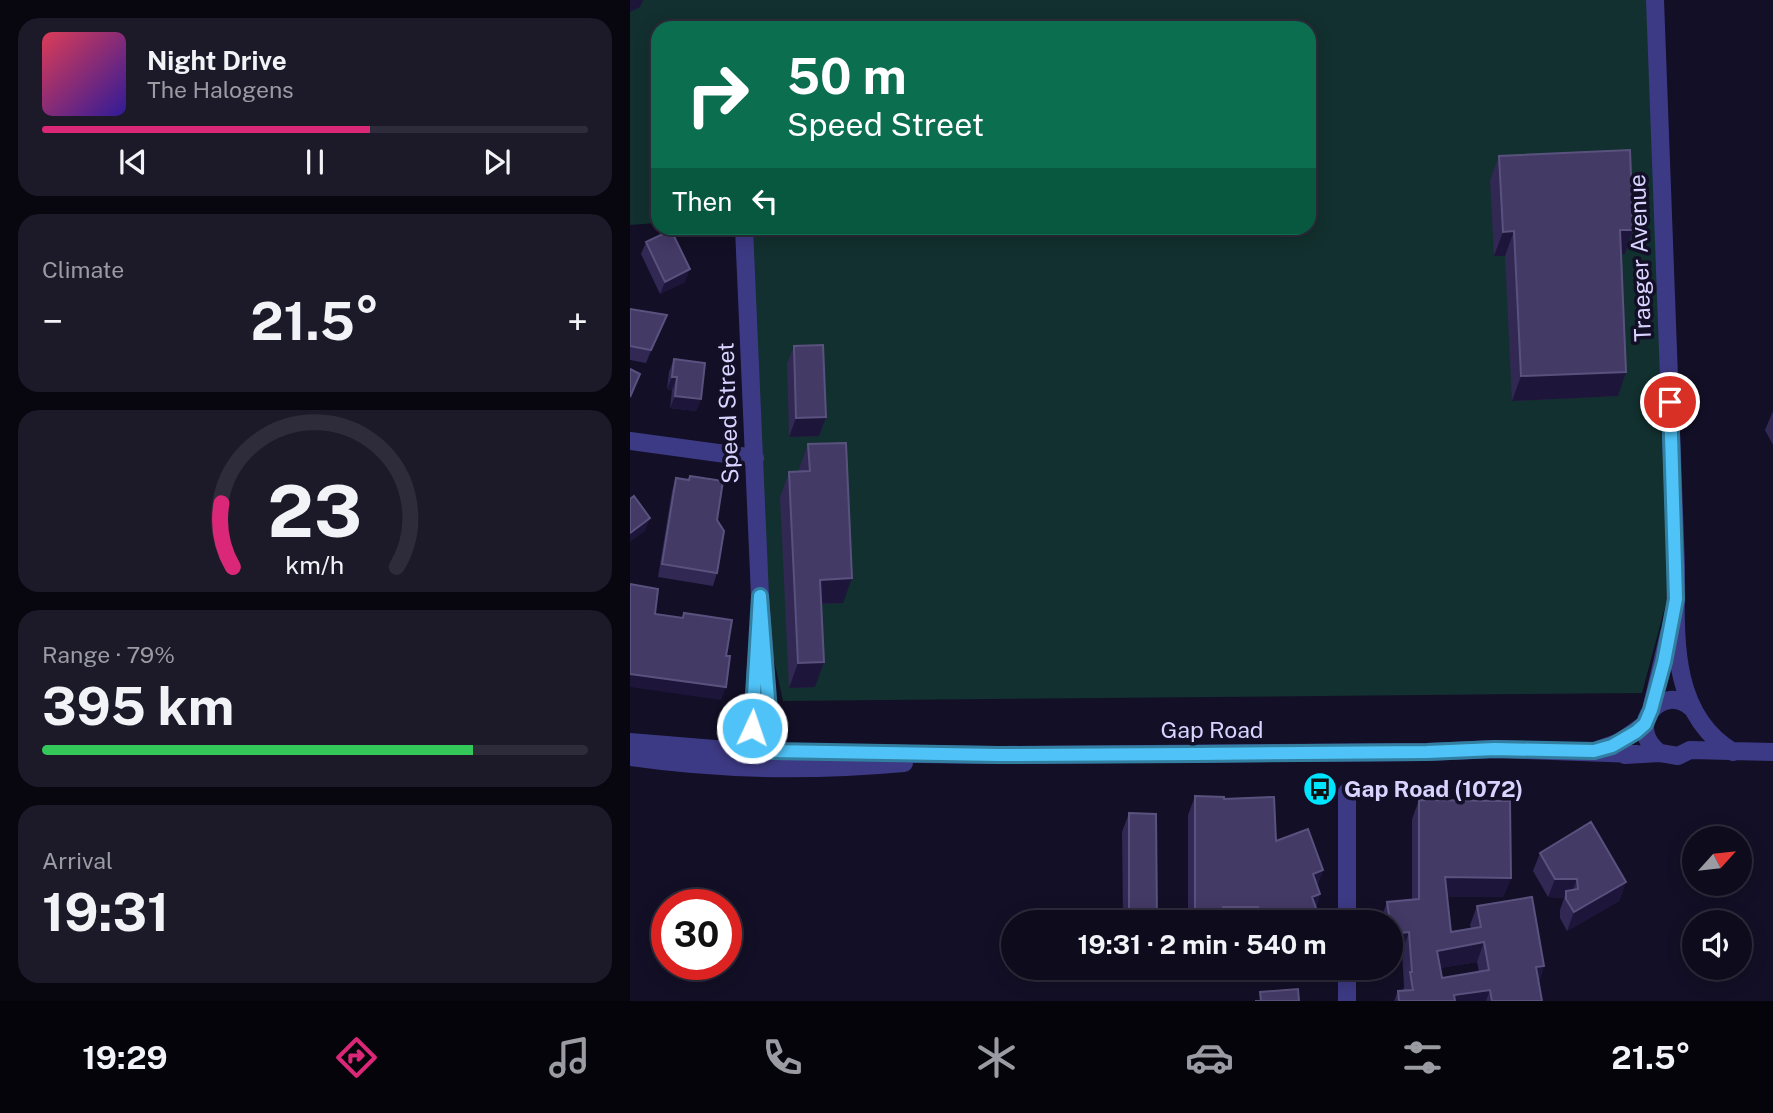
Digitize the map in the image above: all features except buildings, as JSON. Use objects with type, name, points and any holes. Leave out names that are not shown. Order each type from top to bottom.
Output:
[{"type":"street","name":"Traeger Avenue","points":[[1656,0],[1676,645],[1679,668],[1696,715],[1718,741],[1733,752]]},
{"type":"street","name":"Speed Street","points":[[744,235],[760,596],[772,759]]},
{"type":"street","points":[[630,441],[755,458]]},
{"type":"street","name":"Speed Street","points":[[751,759],[760,596]]},
{"type":"street","name":"Traeger Avenue","points":[[1648,717],[1664,662],[1676,599]]},
{"type":"street","points":[[1594,751],[1620,742],[1648,717],[1658,704],[1673,700],[1688,705],[1696,715],[1699,739],[1690,750]]},
{"type":"street","points":[[1648,717],[1648,741],[1660,753]]},
{"type":"street","name":"Gap Road","points":[[630,742],[751,759]]},
{"type":"street","name":"Gap Road","points":[[630,757],[675,763],[751,759],[1495,749],[1636,754]]},
{"type":"street","name":"Gap Road","points":[[1427,752],[1494,761],[1597,759],[1660,753],[1678,756],[1690,750],[1773,752]]},
{"type":"street","points":[[1347,792],[1347,910]]},
{"type":"street","points":[[1347,980],[1347,1001]]},
{"type":"green space","points":[[630,0],[1655,0],[1676,566],[1642,693],[783,701],[760,596],[742,235],[1316,235],[1316,21],[651,21],[651,224],[630,225]]},
{"type":"place","name":"Gap Road (1072)","points":[[1320,789]]},
{"type":"route","points":[[752,728],[760,596],[772,751],[998,755],[1195,754],[1495,749],[1594,751],[1612,746],[1645,724],[1664,662],[1676,599],[1670,402]]}]
